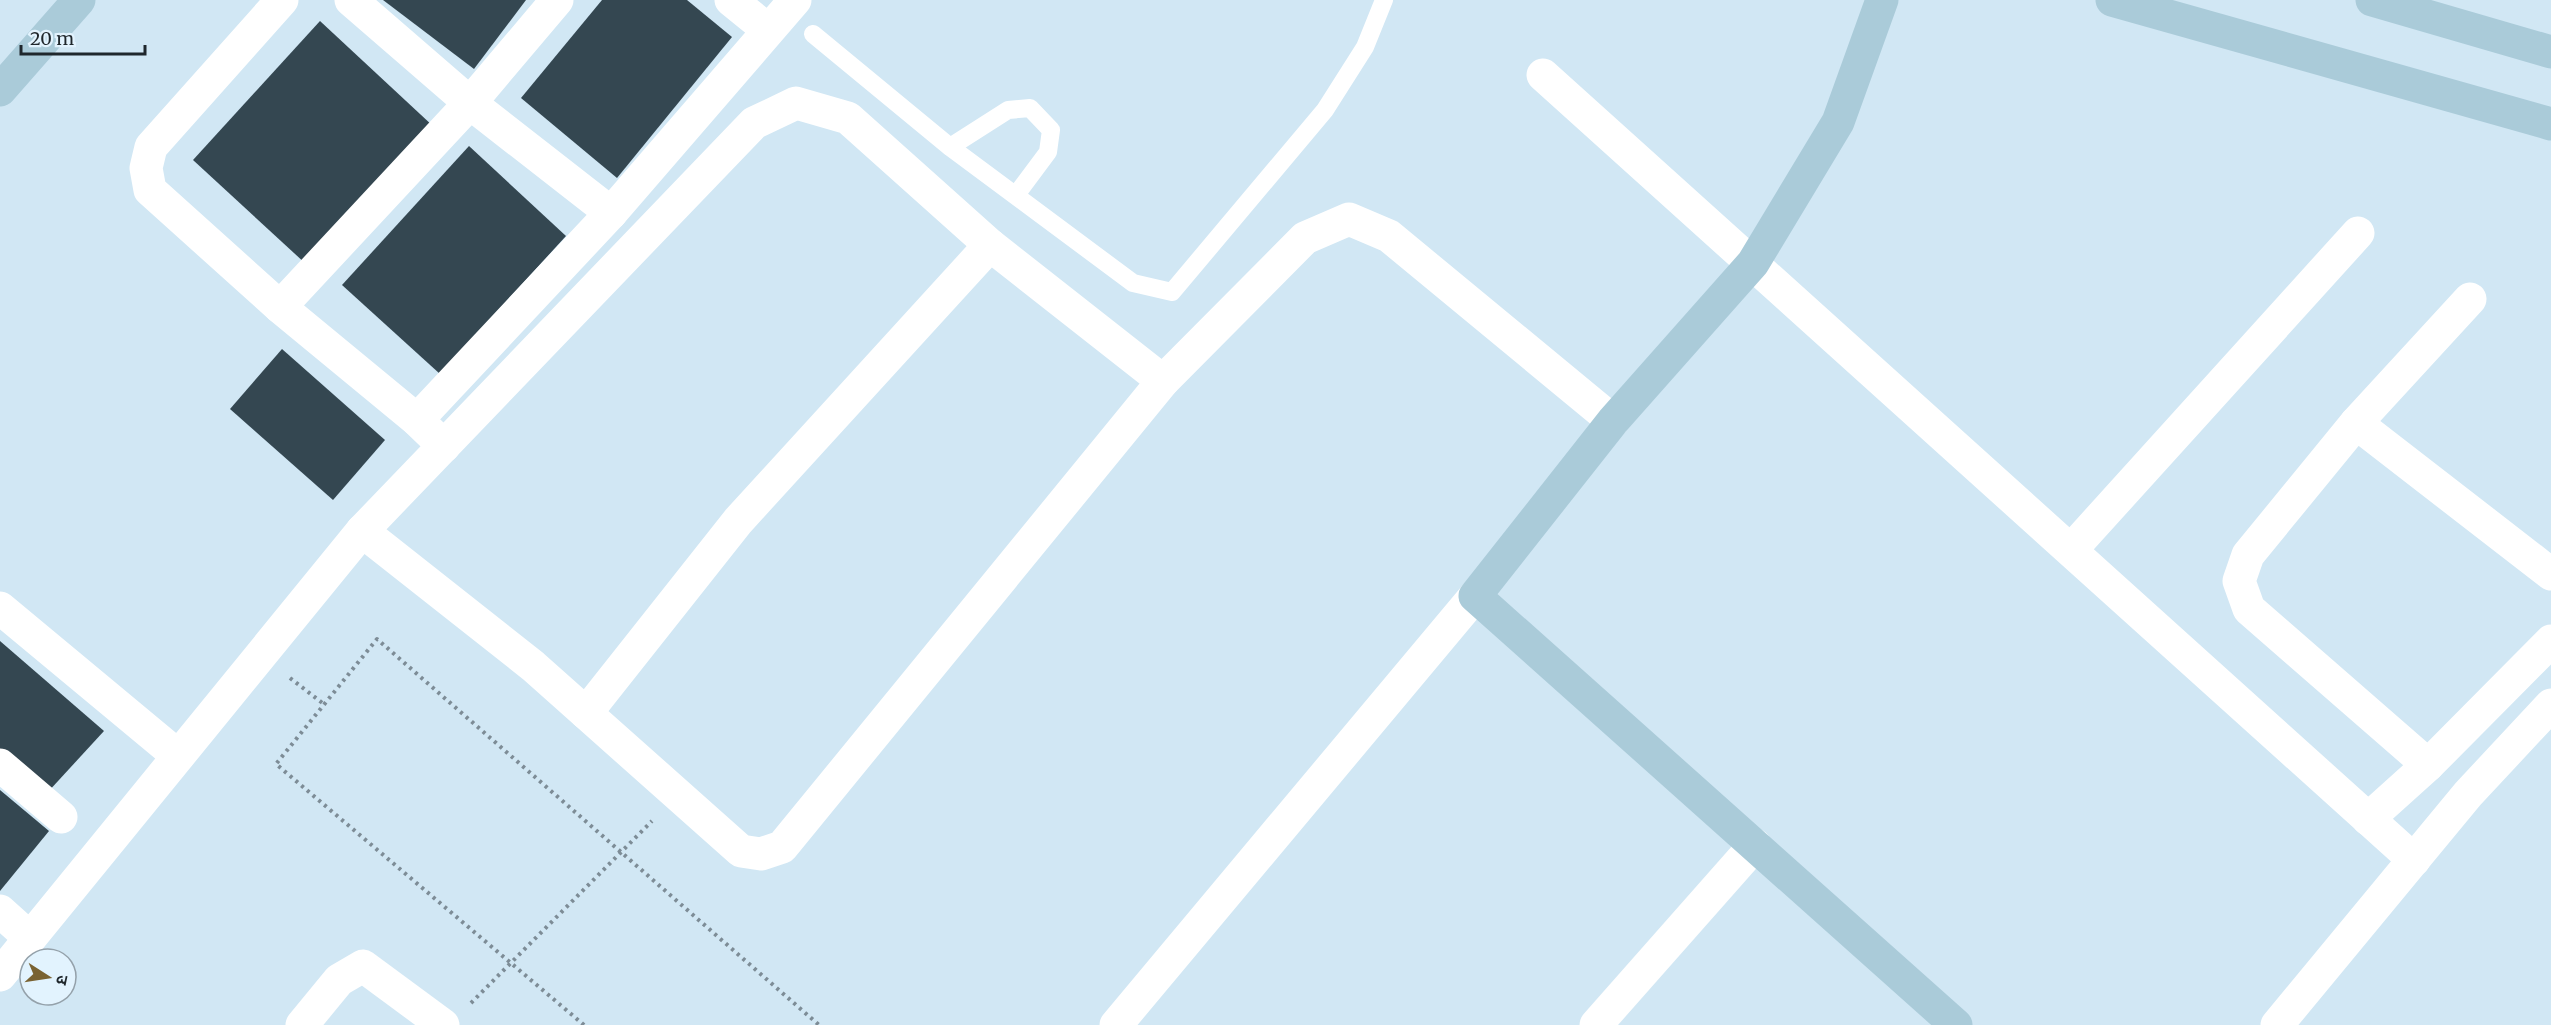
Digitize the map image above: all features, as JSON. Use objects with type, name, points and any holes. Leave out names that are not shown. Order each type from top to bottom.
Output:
[{"type":"street","points":[[0,90],[79,0]]},
{"type":"street","points":[[282,0],[151,147],[146,168],[150,190],[280,307],[417,420],[444,446]]},
{"type":"street","points":[[351,0],[470,103],[611,213]]},
{"type":"street","points":[[280,307],[470,103],[557,0]]},
{"type":"street","points":[[731,0],[768,30]]},
{"type":"street","points":[[417,420],[611,213],[795,0]]},
{"type":"street","points":[[1116,1025],[1475,597],[1612,421],[1753,263],[1838,122],[1882,0]]},
{"type":"street","points":[[2112,0],[2551,124]]},
{"type":"street","points":[[2372,0],[2551,52]]},
{"type":"street","points":[[1543,75],[2414,860]]},
{"type":"street","points":[[0,975],[362,531],[754,123],[796,103],[848,118],[990,245],[1163,381]]},
{"type":"street","points":[[362,531],[533,666],[741,851],[760,854],[782,847],[1163,381],[1305,238],[1349,219],[1389,236],[1612,421]]},
{"type":"street","points":[[2071,550],[2358,233]]},
{"type":"street","points":[[586,713],[738,520],[990,245]]},
{"type":"street","points":[[2428,765],[2249,609],[2239,581],[2248,555],[2356,423],[2470,299]]},
{"type":"street","points":[[2356,423],[2551,574]]},
{"type":"street","points":[[1475,597],[1956,1025]]},
{"type":"street","points":[[2,613],[178,756]]},
{"type":"street","points":[[2368,819],[2428,765],[2551,641]]},
{"type":"street","points":[[2277,1025],[2468,794],[2551,705]]},
{"type":"street","points":[[0,765],[61,817]]},
{"type":"street","points":[[1596,1025],[1755,845]]},
{"type":"street","points":[[0,911],[30,938]]},
{"type":"street","points":[[302,1025],[339,980],[363,966],[454,1018]]},
{"type":"lane","points":[[813,34],[950,147],[1133,283],[1172,292],[1325,110],[1365,47],[1384,0]]},
{"type":"lane","points":[[950,147],[1008,110],[1030,108],[1052,130],[1048,152],[1016,195]]},
{"type":"path","points":[[584,1025],[276,764],[377,639],[819,1025]]},
{"type":"path","points":[[454,1018],[678,795]]},
{"type":"building","points":[[383,0],[526,0],[474,69]]},
{"type":"building","points":[[602,0],[687,0],[732,37],[617,178],[521,98]]},
{"type":"building","points":[[320,21],[434,127],[307,265],[193,160]]},
{"type":"building","points":[[469,146],[566,236],[440,374],[342,285]]},
{"type":"building","points":[[282,349],[385,440],[333,500],[230,409]]},
{"type":"building","points":[[0,641],[104,731],[47,793],[0,751]]},
{"type":"building","points":[[0,790],[49,831],[0,891]]}]
